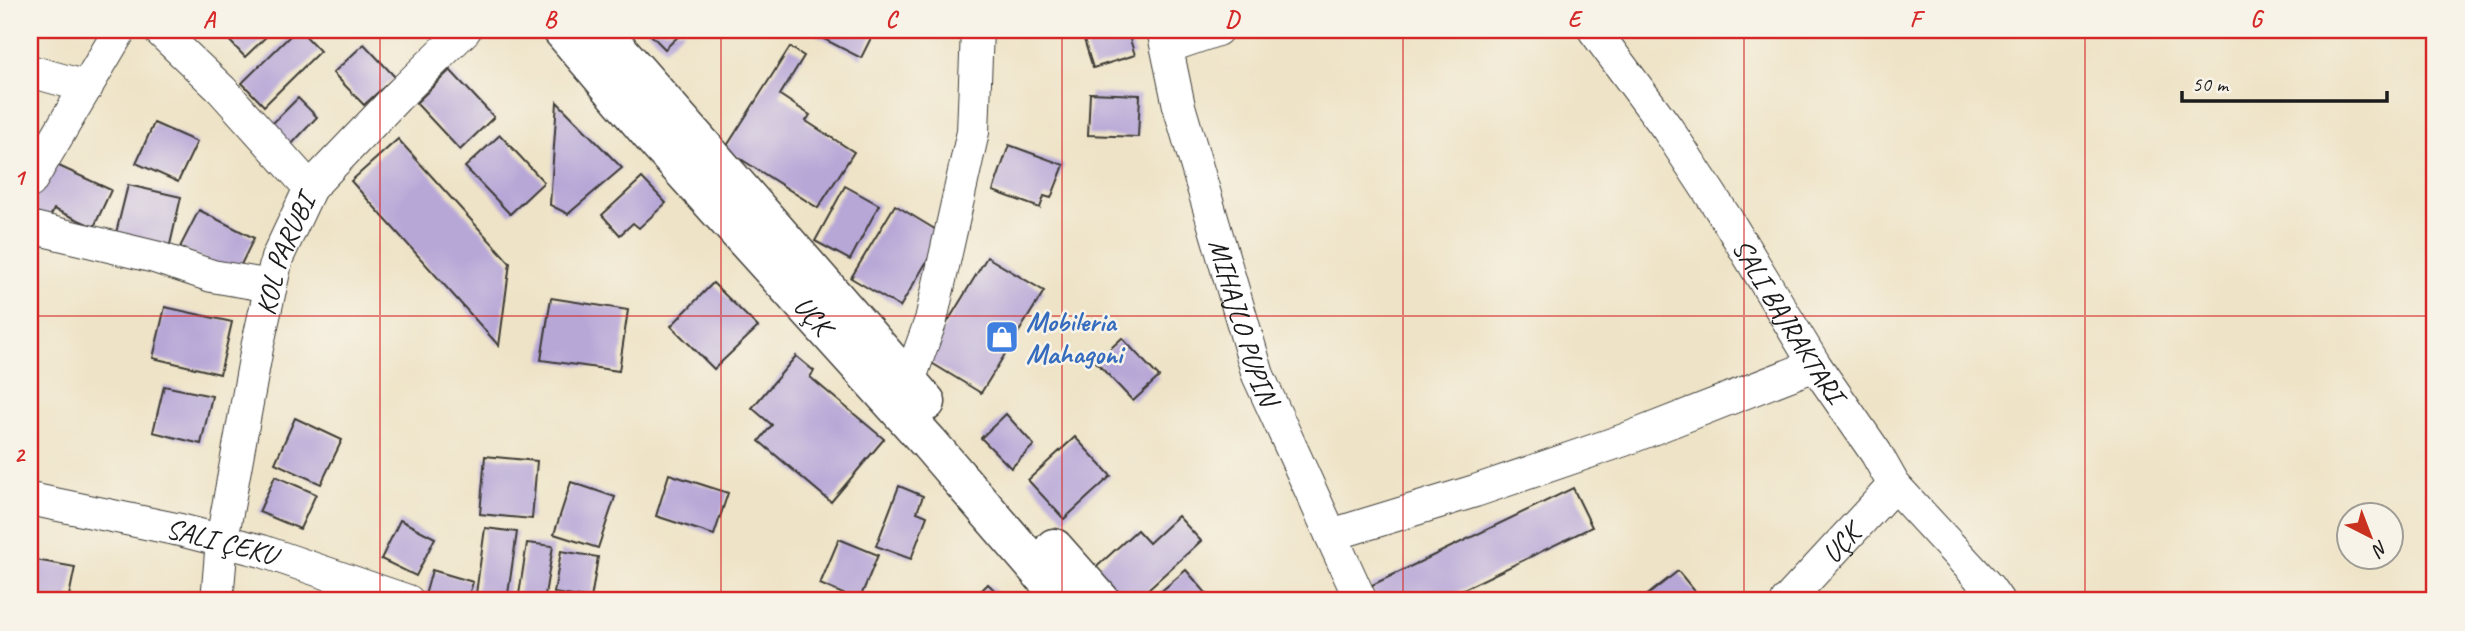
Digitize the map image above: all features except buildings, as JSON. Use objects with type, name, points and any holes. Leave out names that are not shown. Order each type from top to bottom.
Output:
[{"type":"main road","name":"UÇK","points":[[562,30],[657,142],[1101,601]]},
{"type":"main road","name":"UÇK","points":[[601,30],[904,397],[1065,601]]},
{"type":"street","points":[[30,182],[120,30]]},
{"type":"street","points":[[159,30],[222,90],[310,188]]},
{"type":"street","name":"KOL PARUBI","points":[[217,601],[222,540],[276,258],[310,188],[465,30]]},
{"type":"street","points":[[904,397],[931,320],[973,132],[977,30]]},
{"type":"street","points":[[1165,38],[1217,30]]},
{"type":"street","name":"SALI BAJRAKTARI","points":[[1594,30],[1667,128],[1728,221],[1815,365],[1876,453],[1894,485],[1989,597]]},
{"type":"street","name":"MIHAJLO PUPIN","points":[[1165,38],[1179,106],[1258,375],[1361,601]]},
{"type":"street","points":[[30,71],[87,87]]},
{"type":"street","points":[[30,227],[155,257],[212,276],[271,286]]},
{"type":"street","points":[[1331,536],[1624,440],[1815,365]]},
{"type":"street","name":"UÇK","points":[[1787,601],[1894,485]]},
{"type":"street","name":"SALI ÇEKU","points":[[30,499],[222,540],[292,560],[408,601]]},
{"type":"place","name":"Mobileria Mahagoni","points":[[1002,337]]}]
